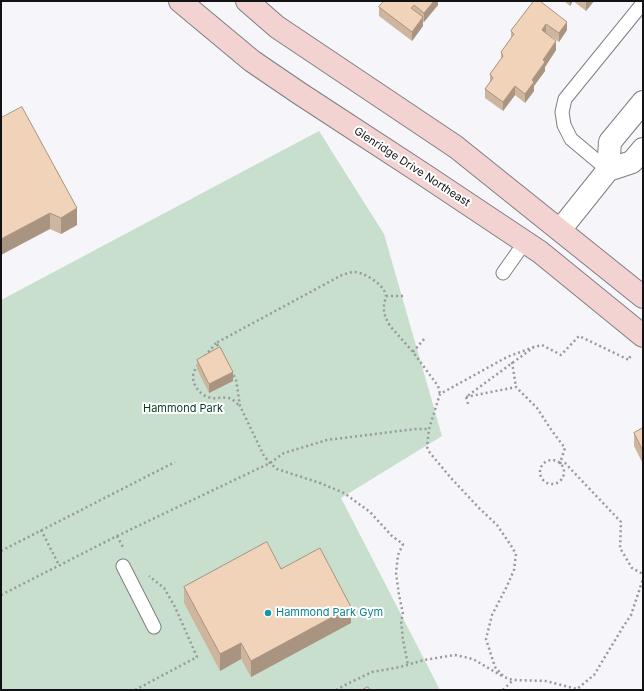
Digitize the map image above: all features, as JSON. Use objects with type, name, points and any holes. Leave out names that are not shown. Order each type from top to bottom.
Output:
[{"type":"main road","name":"Glenridge Drive Northeast","points":[[180,1],[252,61],[540,252],[638,342]]},
{"type":"main road","points":[[246,1],[277,27],[456,147],[643,297]]},
{"type":"street","points":[[608,170],[610,142],[643,102]]},
{"type":"street","points":[[560,230],[608,170],[632,162],[643,149]]},
{"type":"lane","points":[[608,170],[571,139],[564,125],[562,112],[566,99],[643,3]]},
{"type":"lane","points":[[503,274],[525,242]]},
{"type":"lane","points":[[123,566],[154,627]]},
{"type":"path","points":[[203,359],[216,343],[342,275],[355,272],[366,276],[381,286],[386,296],[384,305],[386,318],[390,326],[414,352],[438,386],[440,394],[429,429],[428,447],[430,453],[451,478],[497,525],[516,554],[514,570],[492,615],[486,639],[495,667],[504,677]]},
{"type":"path","points":[[386,296],[403,296]]},
{"type":"path","points":[[440,394],[507,357],[534,347],[542,345],[562,355],[579,336],[629,360],[638,342]]},
{"type":"path","points":[[414,352],[425,338]]},
{"type":"path","points":[[216,343],[223,355]]},
{"type":"path","points":[[466,397],[534,347]]},
{"type":"path","points":[[512,362],[516,387],[536,408],[565,448],[560,463]]},
{"type":"path","points":[[199,364],[194,371],[193,378],[195,387],[201,394],[209,398],[231,398],[240,406]]},
{"type":"path","points":[[229,367],[236,379],[240,406],[264,456],[270,463],[277,469],[320,483],[344,493],[370,512],[392,536],[403,544],[398,555],[396,573],[403,614],[401,621],[403,640],[408,665]]},
{"type":"path","points":[[466,397],[516,387]]},
{"type":"path","points":[[466,397],[468,404]]},
{"type":"path","points":[[1,595],[117,536],[270,463],[284,453],[327,440],[415,428],[429,429]]},
{"type":"path","points":[[560,463],[564,470],[563,478],[556,484],[549,484],[545,482],[540,472],[542,465],[545,462],[553,460],[565,464],[621,522],[620,548],[632,568],[643,574]]},
{"type":"path","points":[[1,551],[176,462]]},
{"type":"path","points":[[42,530],[59,565]]},
{"type":"path","points":[[336,690],[372,672],[400,667],[424,660],[456,655],[473,659],[504,677],[513,680],[546,681],[577,689],[594,676],[631,615],[643,579]]},
{"type":"path","points":[[503,690],[513,680]]},
{"type":"green space","name":"Hammond Park","points":[[319,131],[384,234],[442,436],[341,498],[440,690],[1,690],[1,300]]},
{"type":"building","points":[[384,1],[434,1],[424,13],[414,5],[411,8],[423,17],[412,32],[379,7]]},
{"type":"building","points":[[534,1],[540,1],[567,22],[559,33],[546,24],[542,30],[556,41],[543,60],[545,62],[532,80],[534,82],[525,94],[515,86],[503,102],[485,89],[493,78],[490,74],[503,56],[501,52],[514,34],[511,31]]},
{"type":"building","points":[[22,107],[77,208],[61,218],[50,213],[1,239],[1,118]]},
{"type":"building","points":[[220,347],[233,372],[209,384],[197,360]]},
{"type":"building","points":[[643,428],[643,451],[634,433]]},
{"type":"building","name":"Hammond Park Gym","points":[[267,542],[281,569],[320,548],[351,607],[251,661],[241,643],[220,654],[184,587]]},
{"type":"building","points":[[368,687],[370,690],[362,690]]},
{"type":"place","name":"Hammond Park Gym","points":[[268,613]]}]
